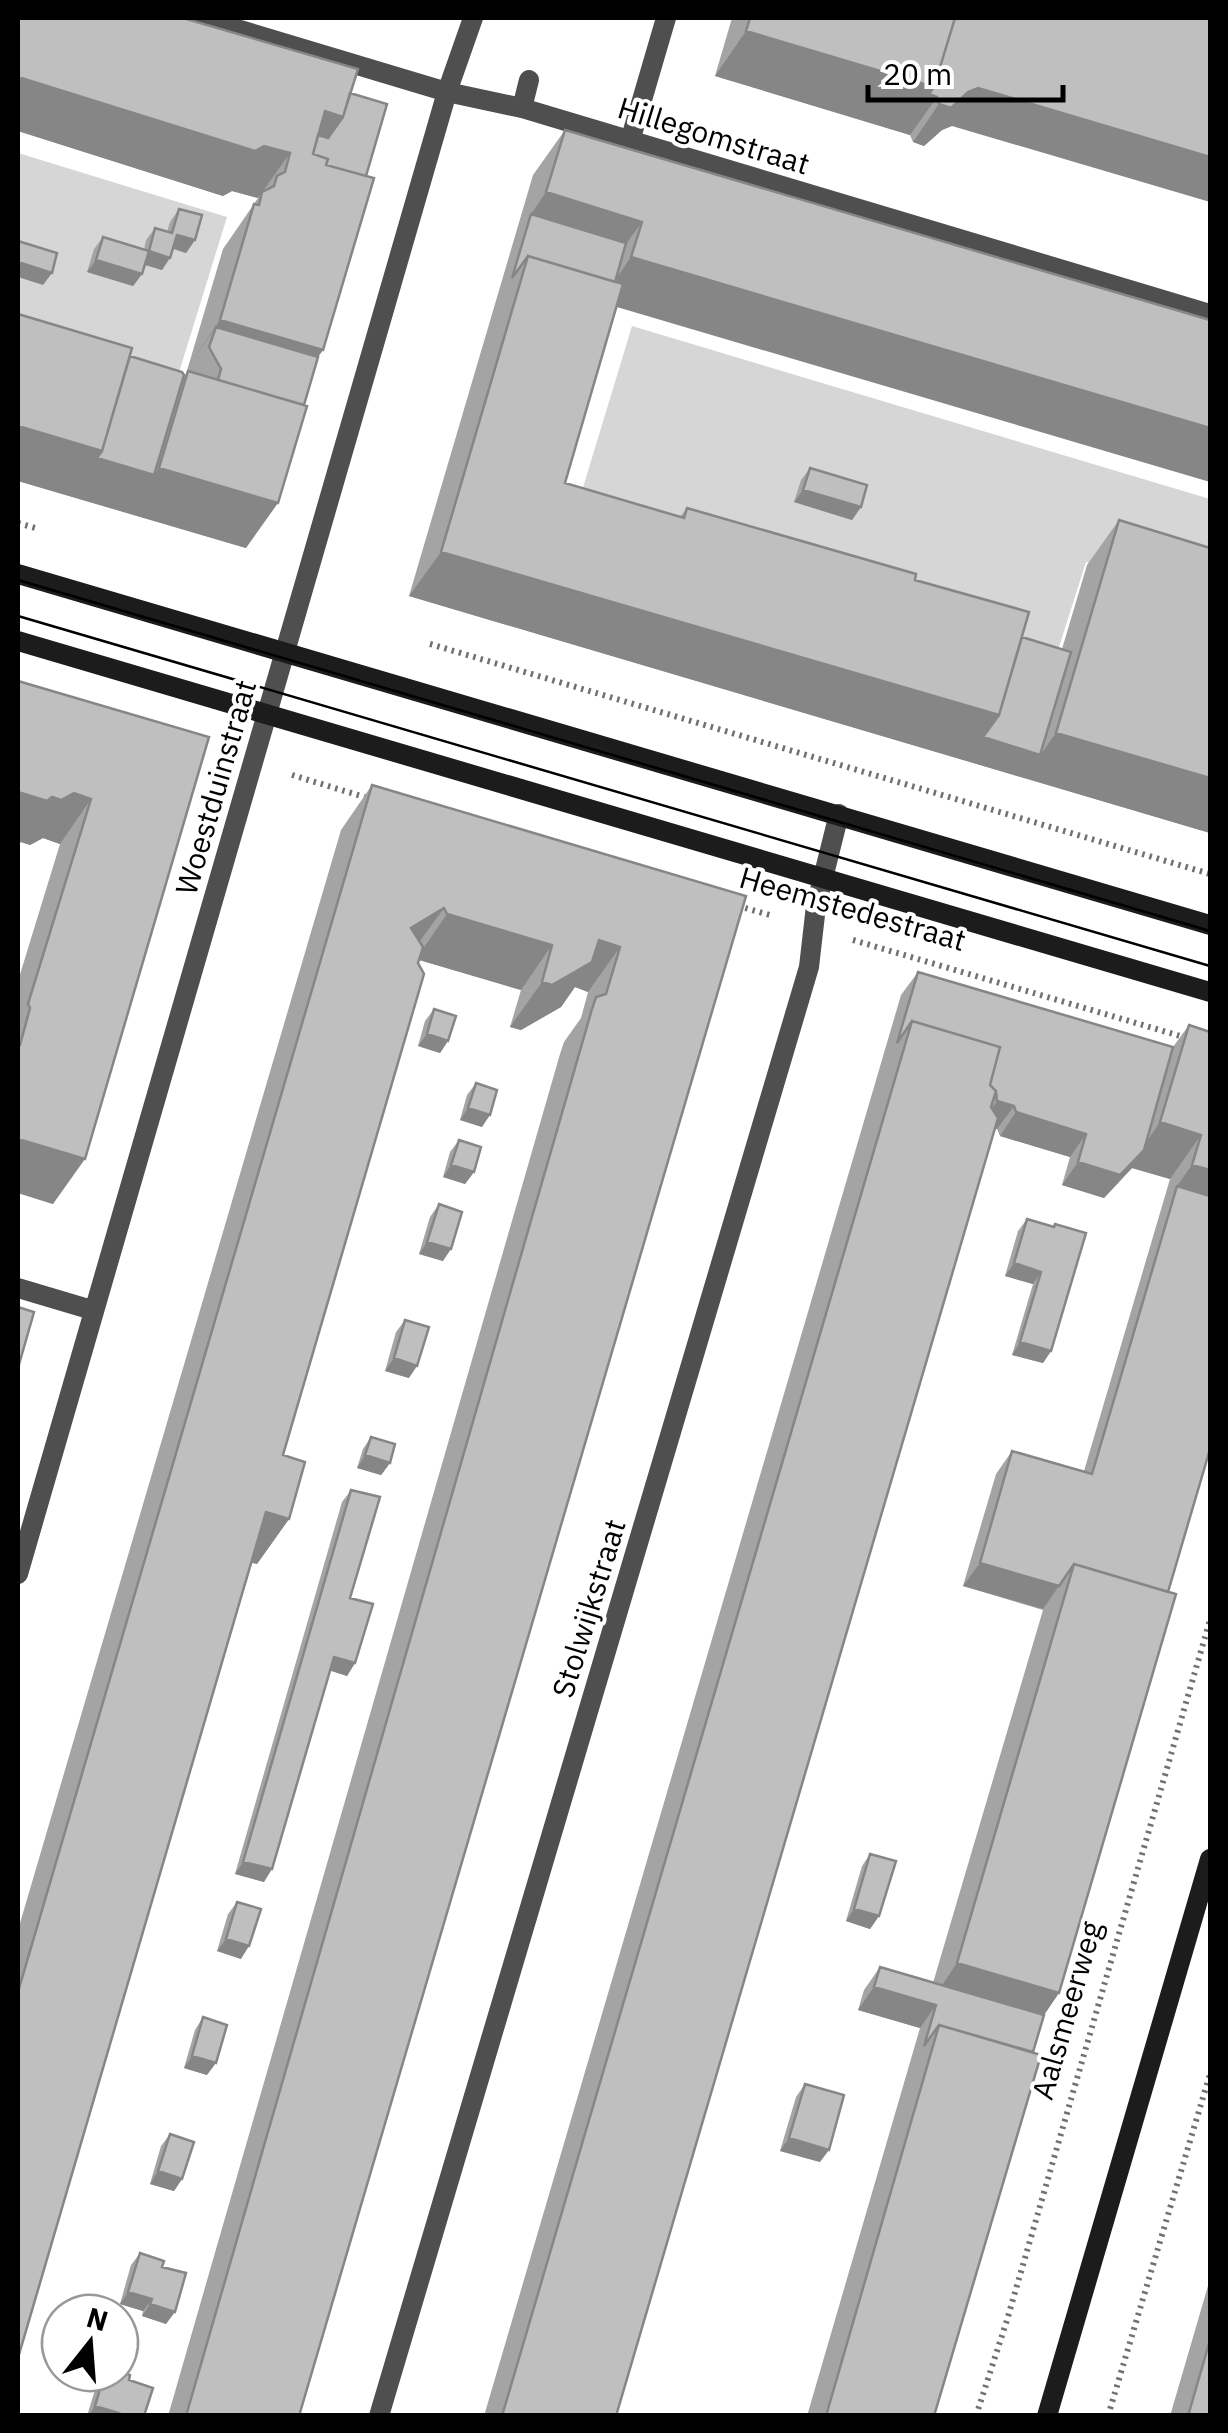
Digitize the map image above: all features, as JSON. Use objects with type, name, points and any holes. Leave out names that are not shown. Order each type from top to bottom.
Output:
[{"type":"street","name":"Hillegomstraat","points":[[200,18],[448,92],[522,108],[1210,314]]},
{"type":"street","name":"Woestduinstraat","points":[[18,1574],[448,92],[473,18]]},
{"type":"street","points":[[630,141],[666,18]]},
{"type":"street","points":[[522,108],[529,80]]},
{"type":"street","points":[[18,574],[1210,925]]},
{"type":"street","name":"Heemstedestraat","points":[[18,641],[1210,992]]},
{"type":"street","name":"Stolwijkstraat","points":[[379,2416],[809,967],[822,877],[839,814]]},
{"type":"street","points":[[18,1288],[92,1310]]},
{"type":"street","points":[[1047,2416],[1210,1860]]},
{"type":"path","points":[[18,523],[55,534]]},
{"type":"path","points":[[420,641],[1210,874]]},
{"type":"path","points":[[254,764],[374,800]]},
{"type":"path","name":"Heemstedestraat","points":[[737,906],[1192,1040]]},
{"type":"path","name":"Aalsmeerweg","points":[[976,2416],[1210,1620]]},
{"type":"path","points":[[1108,2416],[1210,2074]]},
{"type":"shaded area","points":[[18,153],[227,217],[168,408],[18,362]]},
{"type":"shaded area","points":[[632,326],[1210,499],[1210,599],[1086,562],[1052,669],[571,527]]},
{"type":"building","points":[[18,18],[183,18],[358,69],[343,117],[325,111],[313,154],[328,159],[326,165],[374,178],[323,350],[220,320],[254,204],[259,205],[262,192],[274,186],[277,176],[285,172],[290,153],[264,146],[255,151],[18,77]]},
{"type":"building","points":[[750,18],[955,18],[934,87],[746,31]]},
{"type":"building","points":[[955,18],[1210,18],[1210,157],[978,88],[951,108],[939,104],[937,97],[929,94]]},
{"type":"building","points":[[350,93],[387,104],[366,176],[326,165],[328,159],[313,154],[318,135],[328,138],[343,117]]},
{"type":"building","points":[[565,130],[1210,320],[1210,428],[631,257],[642,222],[546,192]]},
{"type":"building","points":[[179,209],[202,215],[195,240],[177,235],[170,258],[149,251],[155,228],[172,233]]},
{"type":"building","points":[[531,214],[626,243],[615,282],[528,256],[512,278]]},
{"type":"building","points":[[103,237],[149,251],[142,274],[96,260]]},
{"type":"building","points":[[18,241],[57,253],[52,273],[18,262]]},
{"type":"building","points":[[528,256],[623,284],[565,483],[684,518],[687,508],[916,574],[915,580],[1029,612],[999,715],[441,552]]},
{"type":"building","points":[[18,314],[132,348],[102,451],[18,426]]},
{"type":"building","points":[[216,327],[318,357],[304,405],[218,380],[221,369],[209,347]]},
{"type":"building","points":[[130,356],[184,375],[154,475],[97,458]]},
{"type":"building","points":[[188,371],[307,406],[278,503],[159,468]]},
{"type":"building","points":[[810,468],[867,485],[861,507],[803,490]]},
{"type":"building","points":[[1119,520],[1210,548],[1210,778],[1056,733]]},
{"type":"building","points":[[1022,637],[1071,652],[1040,755],[983,737],[999,715]]},
{"type":"building","points":[[18,681],[209,737],[85,1159],[18,1139],[18,1044],[91,799],[74,793],[61,800],[52,797],[47,801],[18,792]]},
{"type":"building","points":[[372,785],[746,896],[299,2416],[186,2416],[592,1009],[596,997],[606,994],[620,947],[599,940],[592,962],[552,985],[542,982],[552,945],[447,914],[444,908],[411,928],[423,947],[418,963],[424,974],[283,1455],[305,1462],[289,1519],[266,1512],[18,2358],[18,1992]]},
{"type":"building","points":[[918,972],[1173,1047],[1144,1150],[1120,1175],[1078,1162],[1086,1134],[1016,1112],[1014,1106],[997,1101],[996,1091],[990,1085],[1000,1047],[912,1021],[897,1043]]},
{"type":"building","points":[[434,1009],[456,1016],[448,1041],[427,1034]]},
{"type":"building","points":[[912,1021],[1000,1047],[990,1085],[996,1091],[991,1107],[998,1118],[616,2416],[502,2416]]},
{"type":"building","points":[[1189,1025],[1210,1032],[1210,1170],[1192,1165],[1201,1135],[1160,1122]]},
{"type":"building","points":[[476,1083],[497,1090],[490,1115],[468,1108]]},
{"type":"building","points":[[459,1140],[481,1147],[474,1172],[451,1165]]},
{"type":"building","points":[[1177,1186],[1210,1196],[1210,1449],[1168,1592],[1074,1564],[1059,1586],[980,1563],[1012,1451],[1092,1474]]},
{"type":"building","points":[[439,1204],[462,1212],[451,1249],[427,1242]]},
{"type":"building","points":[[1027,1219],[1086,1233],[1051,1351],[1020,1342],[1041,1272],[1014,1263]]},
{"type":"building","points":[[18,1307],[34,1312],[18,1368]]},
{"type":"building","points":[[405,1320],[429,1327],[417,1366],[394,1358]]},
{"type":"building","points":[[371,1437],[395,1444],[390,1463],[365,1455]]},
{"type":"building","points":[[351,1490],[380,1497],[350,1598],[373,1604],[355,1663],[334,1657],[272,1869],[243,1862]]},
{"type":"building","points":[[1074,1564],[1176,1594],[1059,1993],[957,1963]]},
{"type":"building","points":[[870,1854],[896,1861],[879,1916],[854,1909]]},
{"type":"building","points":[[237,1902],[261,1909],[249,1946],[226,1939]]},
{"type":"building","points":[[880,1967],[1044,2015],[1033,2052],[939,2025],[924,2046],[936,2005],[874,1987]]},
{"type":"building","points":[[203,2017],[227,2025],[216,2063],[192,2056]]},
{"type":"building","points":[[939,2025],[1041,2055],[934,2416],[826,2416]]},
{"type":"building","points":[[805,2084],[844,2095],[829,2150],[789,2138]]},
{"type":"building","points":[[170,2134],[194,2142],[182,2179],[158,2171]]},
{"type":"building","points":[[140,2253],[164,2261],[162,2267],[186,2273],[175,2312],[150,2304],[152,2299],[140,2293],[128,2292]]},
{"type":"building","points":[[1210,2340],[1210,2416],[1188,2416]]},
{"type":"building","points":[[140,2384],[153,2388],[144,2416],[118,2416],[119,2413],[95,2406],[99,2393],[140,2393]]},
{"type":"tram line","points":[[18,580],[1210,931]]},
{"type":"tram line","points":[[18,616],[1210,966]]}]
